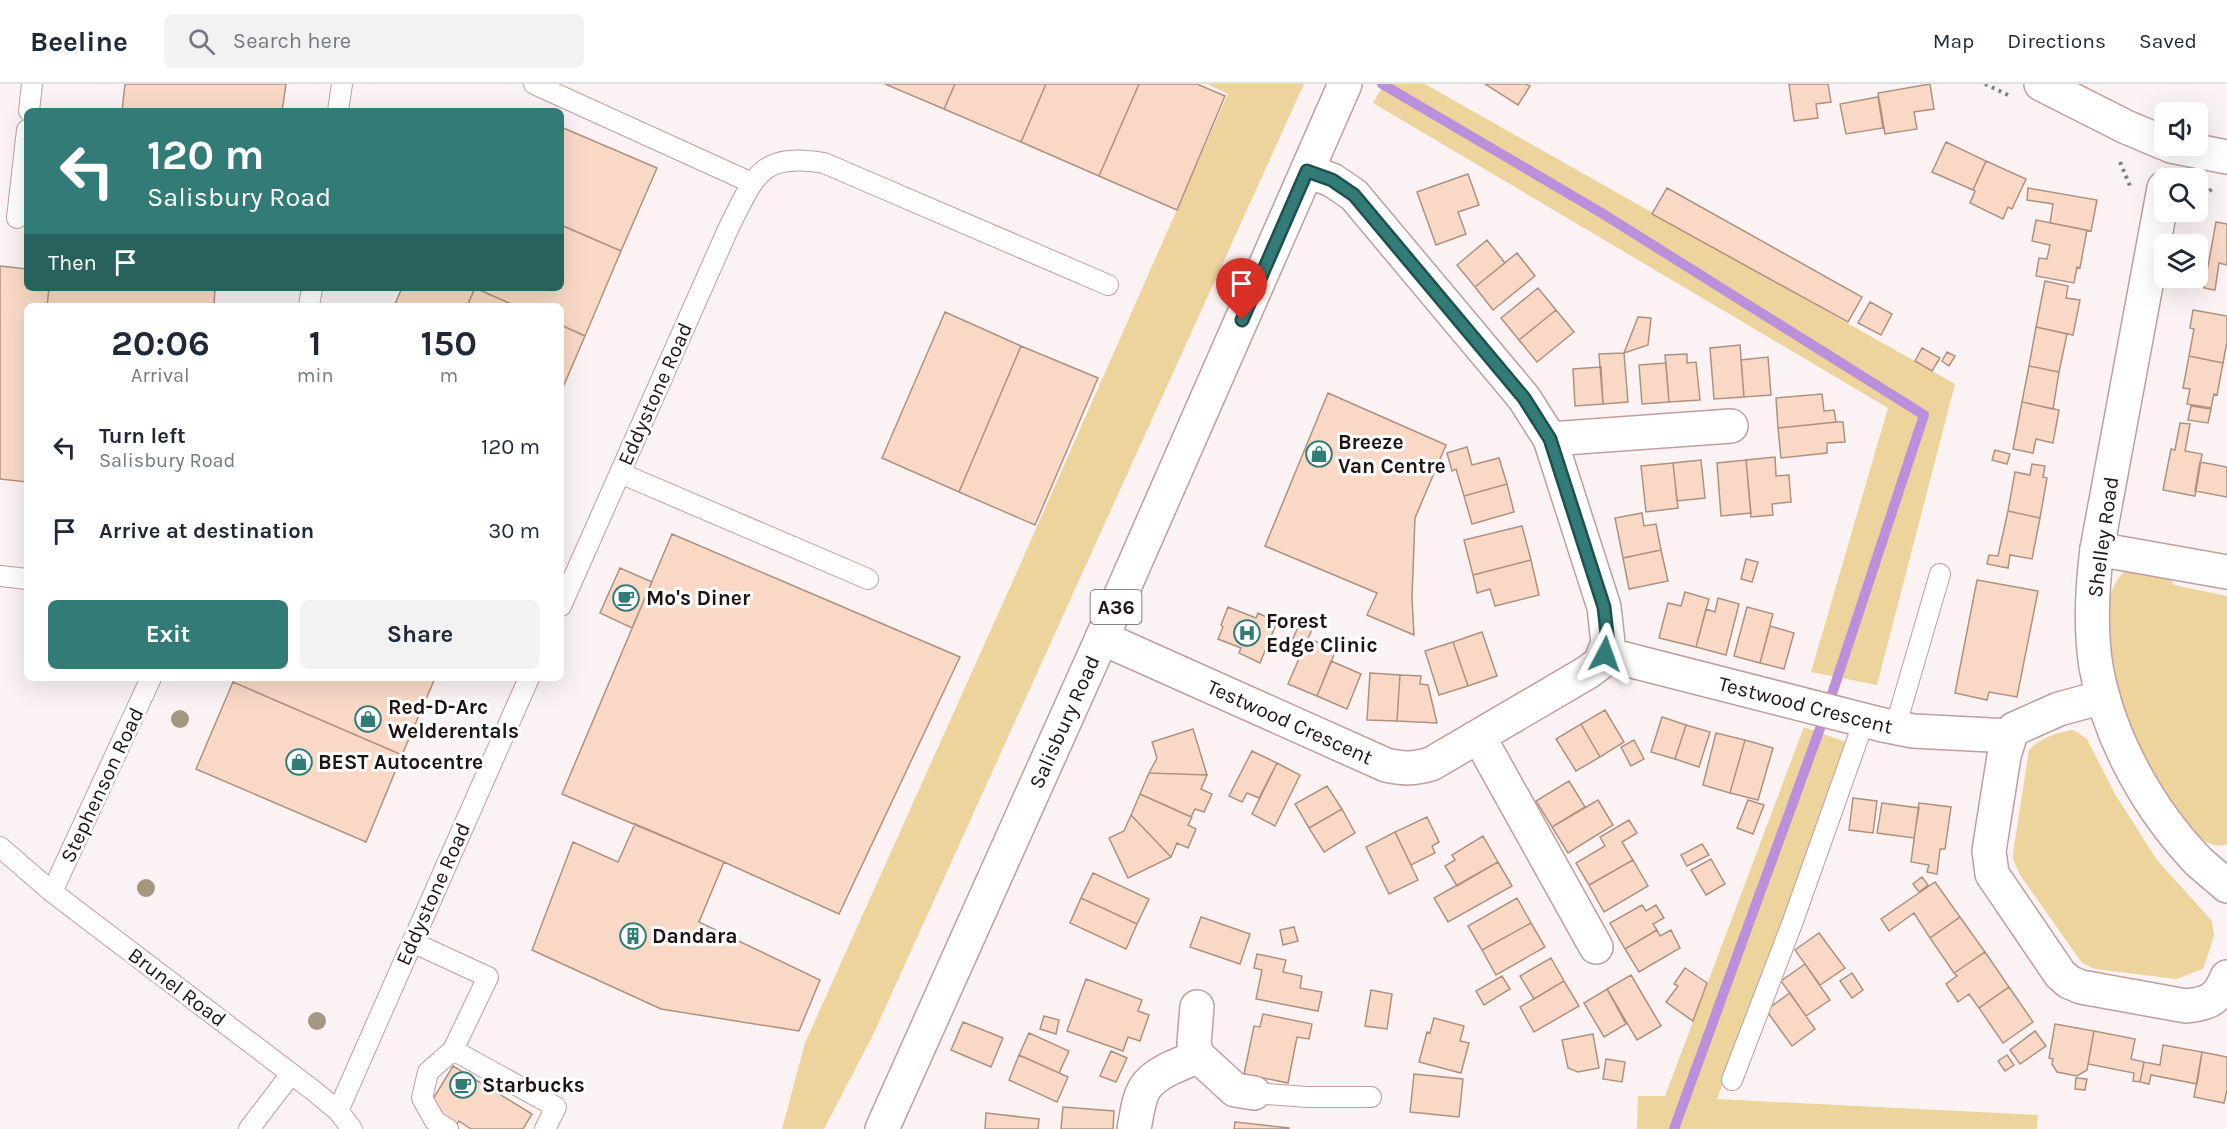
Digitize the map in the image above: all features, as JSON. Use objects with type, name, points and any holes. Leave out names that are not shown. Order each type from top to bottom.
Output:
[{"type":"street","name":"Salisbury Road","points":[[882,1129],[1102,638],[1345,84]]},
{"type":"street","points":[[2041,84],[2154,139]]},
{"type":"street","points":[[2208,153],[2227,157]]},
{"type":"street","points":[[1307,171],[1332,180],[1354,195],[1524,398],[1550,439],[1604,607],[1608,634],[1605,654]]},
{"type":"street","name":"Shelley Road","points":[[2158,222],[2097,549],[2092,621],[2096,665],[2103,697],[2116,736],[2139,781],[2169,827],[2200,862],[2227,886]]},
{"type":"street","points":[[1550,439],[1731,426]]},
{"type":"street","points":[[2097,549],[2227,573]]},
{"type":"street","name":"Testwood Crescent","points":[[1102,638],[1386,765],[1402,769],[1414,769],[1431,764],[1479,737],[1588,672],[1600,663],[1605,654],[1914,731],[2010,736]]},
{"type":"street","points":[[2103,697],[2080,702],[2019,726],[2010,736],[2004,756],[1989,851],[1992,874],[2060,974],[2069,982],[2081,987],[2186,1006],[2201,1005],[2213,999],[2223,988],[2227,977]]},
{"type":"street","points":[[1479,737],[1596,947]]},
{"type":"street","points":[[1197,1006],[1194,1043],[1197,1055],[1235,1090],[1254,1094]]},
{"type":"street","points":[[1137,1115],[1148,1082],[1155,1076],[1197,1055]]},
{"type":"lane","points":[[29,108],[32,84]]},
{"type":"lane","points":[[338,108],[342,84]]},
{"type":"lane","points":[[534,84],[752,183]]},
{"type":"lane","points":[[17,218],[24,156]]},
{"type":"lane","name":"Eddystone Road","points":[[564,599],[729,227],[752,183],[771,164],[798,159],[824,163],[1107,285]]},
{"type":"lane","points":[[620,473],[868,579]]},
{"type":"lane","points":[[1732,1080],[1793,921],[1880,724],[1940,574]]},
{"type":"lane","points":[[0,576],[24,579]]},
{"type":"lane","name":"Stephenson Road","points":[[52,892],[150,681]]},
{"type":"lane","name":"Eddystone Road","points":[[338,1111],[528,681]]},
{"type":"lane","name":"Brunel Road","points":[[0,847],[52,892],[338,1111],[352,1129]]},
{"type":"lane","points":[[412,942],[488,977],[453,1050],[429,1072],[422,1098],[435,1121],[448,1129]]},
{"type":"lane","points":[[453,1050],[556,1107],[545,1129]]},
{"type":"lane","points":[[249,1129],[291,1074]]},
{"type":"lane","points":[[1254,1094],[1371,1097]]},
{"type":"shaded area","points":[[1207,84],[1304,84],[873,1035],[824,1129],[782,1129],[805,1043],[1228,94]]},
{"type":"shaded area","points":[[1384,84],[1425,84],[1955,384],[1877,685],[1811,672],[1888,408],[1373,103]]},
{"type":"shaded area","points":[[2129,568],[2165,571],[2174,585],[2227,596],[2227,844],[2205,841],[2180,818],[2155,780],[2132,733],[2116,682],[2107,634],[2111,594]]},
{"type":"shaded area","points":[[1804,727],[1851,744],[1717,1099],[2038,1115],[2037,1129],[1637,1129],[1638,1096],[1665,1096]]},
{"type":"shaded area","points":[[2074,730],[2087,739],[2115,794],[2157,860],[2212,921],[2214,936],[2203,969],[2176,979],[2095,969],[2082,963],[2020,875],[2013,859],[2013,853],[2029,750],[2050,736]]},
{"type":"building","points":[[125,84],[286,84],[282,108],[122,108]]},
{"type":"building","points":[[885,84],[955,84],[944,109]]},
{"type":"building","points":[[955,84],[1046,84],[1021,142],[944,109]]},
{"type":"building","points":[[1046,84],[1139,84],[1099,176],[1021,142]]},
{"type":"building","points":[[1139,84],[1197,84],[1225,96],[1177,210],[1099,176]]},
{"type":"building","points":[[1485,84],[1526,84],[1530,86],[1518,105]]},
{"type":"building","points":[[1789,84],[1828,84],[1831,102],[1816,104],[1818,118],[1794,121]]},
{"type":"building","points":[[1930,84],[1934,109],[1914,112],[1917,129],[1885,134],[1878,93]]},
{"type":"building","points":[[1878,97],[1883,128],[1846,134],[1840,104]]},
{"type":"building","points":[[564,128],[657,168],[621,251],[564,226]]},
{"type":"building","points":[[1946,142],[1986,161],[1973,190],[1932,172]]},
{"type":"building","points":[[1986,161],[2026,179],[2012,209],[2008,207],[2003,219],[1970,203],[1975,191],[1973,190]]},
{"type":"building","points":[[1468,174],[1479,205],[1458,212],[1466,234],[1436,245],[1417,192]]},
{"type":"building","points":[[1667,188],[1862,297],[1848,322],[1652,214]]},
{"type":"building","points":[[2028,188],[2097,200],[2091,231],[2050,223],[2053,204],[2027,200]]},
{"type":"building","points":[[2036,220],[2087,230],[2080,268],[2077,267],[2074,283],[2036,276],[2039,258],[2047,259],[2050,245],[2032,241]]},
{"type":"building","points":[[2216,222],[2227,224],[2227,265],[2219,263],[2215,290],[2204,288],[2208,288],[2208,266]]},
{"type":"building","points":[[564,226],[621,251],[585,336],[564,326],[564,303],[509,303],[482,291],[564,291]]},
{"type":"building","points":[[1487,240],[1505,263],[1475,287],[1457,265]]},
{"type":"building","points":[[1517,253],[1535,276],[1493,310],[1475,287]]},
{"type":"building","points":[[0,266],[24,269],[24,291],[49,291],[47,303],[24,303],[24,482],[0,479]]},
{"type":"building","points":[[2045,281],[2068,286],[2066,298],[2080,300],[2073,335],[2036,327]]},
{"type":"building","points":[[1538,288],[1556,310],[1519,340],[1501,318]]},
{"type":"building","points":[[49,291],[215,291],[214,303],[47,303]]},
{"type":"building","points":[[401,291],[474,291],[468,303],[395,303]]},
{"type":"building","points":[[474,291],[482,291],[509,303],[468,303]]},
{"type":"building","points":[[1870,302],[1892,314],[1881,335],[1858,323]]},
{"type":"building","points":[[1556,310],[1574,332],[1537,362],[1519,340]]},
{"type":"building","points":[[2193,310],[2227,316],[2227,342],[2223,363],[2189,356],[2194,329],[2190,328]]},
{"type":"building","points":[[945,312],[1021,346],[959,492],[882,458]]},
{"type":"building","points":[[1638,317],[1651,318],[1648,345],[1624,353]]},
{"type":"building","points":[[564,326],[585,336],[564,385]]},
{"type":"building","points":[[2036,327],[2067,334],[2059,372],[2029,366]]},
{"type":"building","points":[[1740,345],[1744,397],[1714,399],[1710,348]]},
{"type":"building","points":[[1021,346],[1098,378],[1035,525],[959,492]]},
{"type":"building","points":[[1922,348],[1940,358],[1932,371],[1915,361]]},
{"type":"building","points":[[1947,352],[1955,356],[1949,366],[1942,361]]},
{"type":"building","points":[[1624,353],[1628,402],[1603,404],[1599,354]]},
{"type":"building","points":[[1687,354],[1687,363],[1696,362],[1700,400],[1669,402],[1665,355]]},
{"type":"building","points":[[2189,356],[2223,363],[2217,395],[2214,394],[2211,408],[2187,404],[2190,389],[2183,388]]},
{"type":"building","points":[[1768,357],[1771,395],[1744,397],[1741,360]]},
{"type":"building","points":[[1666,363],[1669,402],[1642,404],[1639,365]]},
{"type":"building","points":[[2029,366],[2059,372],[2053,409],[2022,402]]},
{"type":"building","points":[[1601,367],[1603,404],[1575,406],[1573,369]]},
{"type":"building","points":[[1328,393],[1446,445],[1415,518],[1412,598],[1414,635],[1367,615],[1377,593],[1265,546]]},
{"type":"building","points":[[1822,394],[1824,411],[1834,410],[1836,422],[1778,428],[1776,398]]},
{"type":"building","points":[[2022,402],[2059,410],[2053,443],[2036,439],[2033,453],[2013,449]]},
{"type":"building","points":[[2191,406],[2211,409],[2208,423],[2188,420]]},
{"type":"building","points":[[1843,422],[1845,442],[1827,443],[1827,453],[1781,458],[1778,428]]},
{"type":"building","points":[[2180,423],[2190,424],[2185,451],[2202,454],[2195,496],[2163,490],[2171,449],[2175,450]]},
{"type":"building","points":[[1467,447],[1472,465],[1499,458],[1507,484],[1464,496],[1456,469],[1452,471],[1447,453]]},
{"type":"building","points":[[1995,450],[2010,454],[2007,464],[1992,460]]},
{"type":"building","points":[[1775,457],[1776,476],[1789,475],[1791,502],[1772,504],[1773,515],[1751,517],[1746,460]]},
{"type":"building","points":[[1701,460],[1705,498],[1677,501],[1673,463]]},
{"type":"building","points":[[1746,460],[1751,513],[1721,516],[1717,463]]},
{"type":"building","points":[[2200,462],[2227,467],[2227,497],[2195,491]]},
{"type":"building","points":[[1673,463],[1678,508],[1646,512],[1641,466]]},
{"type":"building","points":[[2032,464],[2045,466],[2043,477],[2047,478],[2040,518],[2008,511],[2015,472],[2030,475]]},
{"type":"building","points":[[1507,484],[1514,512],[1472,524],[1464,496]]},
{"type":"building","points":[[2008,511],[2040,518],[2032,559],[2010,555],[2008,568],[1987,564],[1989,555],[1998,556]]},
{"type":"building","points":[[1642,513],[1644,526],[1656,524],[1661,550],[1623,558],[1615,518]]},
{"type":"building","points":[[1522,526],[1531,560],[1473,575],[1464,540]]},
{"type":"building","points":[[672,534],[960,657],[839,914],[724,862],[562,794]]},
{"type":"building","points":[[1661,550],[1668,581],[1629,589],[1623,558]]},
{"type":"building","points":[[1746,559],[1758,562],[1752,582],[1741,579]]},
{"type":"building","points":[[1531,560],[1539,595],[1495,606],[1490,589],[1477,593],[1473,575]]},
{"type":"building","name":"Mo's Diner","points":[[620,568],[652,582],[632,628],[600,613]]},
{"type":"building","points":[[1977,580],[2038,591],[2017,697],[1989,692],[1987,700],[1955,693]]},
{"type":"building","points":[[1685,592],[1709,599],[1696,647],[1659,638],[1668,603],[1681,606]]},
{"type":"building","points":[[1718,598],[1739,604],[1726,655],[1696,647],[1706,609],[1715,612]]},
{"type":"building","name":"Forest Edge Clinic","points":[[1228,607],[1256,618],[1258,613],[1277,622],[1260,663],[1239,653],[1241,648],[1218,639]]},
{"type":"building","points":[[1747,607],[1773,614],[1760,663],[1734,656]]},
{"type":"building","points":[[1300,623],[1313,628],[1308,638],[1336,650],[1317,696],[1288,684],[1301,654],[1288,649]]},
{"type":"building","points":[[1770,626],[1794,633],[1784,669],[1760,663]]},
{"type":"building","points":[[1482,632],[1497,676],[1468,686],[1453,642]]},
{"type":"building","points":[[1453,642],[1468,686],[1439,695],[1425,651]]},
{"type":"building","points":[[1331,661],[1361,674],[1347,709],[1317,696]]},
{"type":"building","points":[[1370,673],[1400,675],[1397,721],[1367,720]]},
{"type":"building","points":[[1400,675],[1421,676],[1420,684],[1428,685],[1437,723],[1397,721]]},
{"type":"building","name":"Red-D-Arc Welderentals","points":[[234,681],[434,681],[402,755]]},
{"type":"building","name":"BEST Autocentre","points":[[233,682],[402,755],[366,842],[196,769]]},
{"type":"building","points":[[1605,710],[1624,742],[1600,757],[1581,724]]},
{"type":"building","points":[[1662,717],[1686,725],[1675,759],[1651,752]]},
{"type":"building","points":[[1581,724],[1600,757],[1576,771],[1556,739]]},
{"type":"building","points":[[1686,725],[1710,732],[1699,767],[1675,759]]},
{"type":"building","points":[[1193,729],[1207,775],[1149,773],[1157,758],[1152,742]]},
{"type":"building","points":[[1716,733],[1745,740],[1730,793],[1703,785]]},
{"type":"building","points":[[1634,740],[1644,759],[1631,766],[1621,747]]},
{"type":"building","points":[[1745,740],[1773,748],[1758,800],[1730,793]]},
{"type":"building","points":[[1252,751],[1277,763],[1259,798],[1247,793],[1242,802],[1229,796]]},
{"type":"building","points":[[1277,763],[1300,775],[1275,826],[1252,814]]},
{"type":"building","points":[[1149,773],[1207,775],[1201,789],[1212,794],[1204,812],[1195,809],[1191,817],[1140,794]]},
{"type":"building","points":[[1569,781],[1585,807],[1552,827],[1536,801]]},
{"type":"building","points":[[1327,786],[1342,809],[1309,828],[1295,804]]},
{"type":"building","points":[[1140,794],[1192,817],[1188,825],[1196,829],[1188,848],[1177,843],[1171,857],[1131,815]]},
{"type":"building","points":[[1853,798],[1877,801],[1873,833],[1849,830]]},
{"type":"building","points":[[1598,800],[1613,825],[1568,853],[1552,827]]},
{"type":"building","points":[[1748,800],[1764,805],[1753,834],[1737,828]]},
{"type":"building","points":[[1882,803],[1919,808],[1914,838],[1877,833]]},
{"type":"building","points":[[1919,803],[1951,807],[1945,849],[1940,849],[1937,874],[1927,872],[1929,865],[1911,862]]},
{"type":"building","points":[[1342,809],[1355,833],[1324,852],[1309,828]]},
{"type":"building","points":[[1131,815],[1171,857],[1128,878],[1109,838],[1124,831]]},
{"type":"building","points":[[1427,817],[1439,842],[1432,846],[1435,853],[1411,865],[1395,832]]},
{"type":"building","points":[[1629,820],[1637,833],[1622,842],[1633,860],[1589,885],[1576,863],[1605,846],[1600,837]]},
{"type":"building","name":"Dandara","points":[[635,824],[724,862],[699,922],[820,980],[799,1031],[661,1009],[532,950],[573,842],[618,862]]},
{"type":"building","points":[[1395,832],[1418,880],[1389,894],[1366,847]]},
{"type":"building","points":[[1483,836],[1498,862],[1457,886],[1445,866],[1455,860],[1452,855]]},
{"type":"building","points":[[1702,844],[1709,855],[1687,866],[1681,855]]},
{"type":"building","points":[[1711,859],[1725,884],[1706,895],[1691,870]]},
{"type":"building","points":[[1633,860],[1648,886],[1604,912],[1589,885]]},
{"type":"building","points":[[1498,862],[1512,886],[1448,922],[1434,898]]},
{"type":"building","points":[[1093,873],[1149,899],[1137,924],[1081,898]]},
{"type":"building","points":[[1922,877],[1928,885],[1919,892],[1913,884]]},
{"type":"building","points":[[1935,882],[1960,917],[1930,938],[1914,913],[1889,931],[1881,919]]},
{"type":"building","points":[[1081,898],[1137,924],[1126,949],[1070,923]]},
{"type":"building","points":[[1517,898],[1531,923],[1482,950],[1468,926]]},
{"type":"building","points":[[1642,905],[1646,911],[1656,905],[1664,918],[1653,924],[1657,930],[1625,949],[1610,923]]},
{"type":"building","points":[[1201,917],[1250,934],[1240,964],[1190,947]]},
{"type":"building","points":[[1960,917],[1985,952],[1954,973],[1930,938]]},
{"type":"building","points":[[1531,923],[1545,947],[1496,975],[1482,950]]},
{"type":"building","points":[[1294,927],[1298,941],[1283,945],[1280,930]]},
{"type":"building","points":[[1657,930],[1660,936],[1671,930],[1680,948],[1639,972],[1625,949]]},
{"type":"building","points":[[1819,933],[1845,968],[1820,985],[1795,950]]},
{"type":"building","points":[[1985,952],[2009,987],[1979,1008],[1969,994],[1958,1002],[1946,984],[1957,976],[1954,973]]},
{"type":"building","points":[[1257,954],[1286,960],[1283,972],[1302,976],[1300,988],[1322,992],[1318,1011],[1256,999],[1262,970],[1254,968]]},
{"type":"building","points":[[1551,958],[1564,981],[1534,999],[1520,976]]},
{"type":"building","points":[[1805,964],[1830,1000],[1806,1016],[1781,981]]},
{"type":"building","points":[[1685,968],[1707,983],[1693,1021],[1666,1002],[1678,986],[1674,984]]},
{"type":"building","points":[[1852,973],[1863,990],[1852,998],[1840,981]]},
{"type":"building","points":[[1631,975],[1661,1026],[1637,1040],[1607,989]]},
{"type":"building","points":[[1502,976],[1510,989],[1484,1005],[1476,991]]},
{"type":"building","points":[[1086,979],[1142,1000],[1138,1011],[1149,1015],[1140,1041],[1128,1037],[1123,1051],[1067,1031]]},
{"type":"building","points":[[1564,981],[1579,1006],[1534,1032],[1520,1007]]},
{"type":"building","points":[[2009,987],[2033,1022],[2003,1043],[1979,1008]]},
{"type":"building","points":[[1607,989],[1626,1024],[1604,1037],[1584,1003]]},
{"type":"building","points":[[1371,990],[1392,994],[1387,1029],[1365,1026]]},
{"type":"building","points":[[1790,993],[1815,1029],[1792,1046],[1766,1010]]},
{"type":"building","points":[[1263,1014],[1312,1024],[1309,1039],[1297,1037],[1288,1083],[1244,1074],[1254,1026],[1260,1027]]},
{"type":"building","points":[[1044,1016],[1059,1020],[1056,1034],[1040,1029]]},
{"type":"building","points":[[1434,1018],[1464,1026],[1460,1041],[1469,1043],[1461,1073],[1419,1062],[1427,1032],[1430,1033]]},
{"type":"building","points":[[963,1022],[1003,1038],[991,1067],[951,1050]]},
{"type":"building","points":[[2055,1024],[2094,1031],[2087,1070],[2077,1076],[2057,1072],[2052,1064],[2053,1059],[2049,1058]]},
{"type":"building","points":[[2035,1031],[2046,1046],[2020,1064],[2010,1050]]},
{"type":"building","points":[[2094,1031],[2135,1039],[2131,1059],[2144,1062],[2140,1082],[2133,1081],[2134,1073],[2088,1064]]},
{"type":"building","points":[[1029,1033],[1069,1051],[1059,1073],[1019,1055]]},
{"type":"building","points":[[1593,1034],[1599,1068],[1578,1072],[1568,1068],[1562,1040]]},
{"type":"building","points":[[2163,1045],[2202,1052],[2197,1084],[2151,1075],[2149,1084],[2140,1082],[2144,1062],[2160,1065]]},
{"type":"building","points":[[1111,1051],[1127,1058],[1116,1082],[1100,1076]]},
{"type":"building","points":[[2202,1052],[2227,1057],[2227,1090],[2224,1103],[2194,1097]]},
{"type":"building","points":[[1019,1055],[1068,1077],[1057,1102],[1009,1080]]},
{"type":"building","points":[[2007,1055],[2014,1065],[2005,1071],[1998,1061]]},
{"type":"building","points":[[1606,1059],[1625,1062],[1622,1082],[1603,1079]]},
{"type":"building","name":"Starbucks","points":[[453,1066],[532,1114],[523,1129],[471,1129],[459,1121],[454,1129],[437,1119],[441,1111],[430,1104]]},
{"type":"building","points":[[1414,1074],[1463,1079],[1459,1117],[1410,1112]]},
{"type":"building","points":[[2076,1078],[2087,1079],[2085,1090],[2075,1089]]},
{"type":"building","points":[[1063,1107],[1114,1111],[1113,1129],[1061,1129]]},
{"type":"building","points":[[986,1113],[1039,1119],[1038,1129],[985,1129]]},
{"type":"building","points":[[1235,1122],[1289,1128],[1289,1129],[1234,1129]]},
{"type":"waterway","points":[[1382,84],[1600,212],[1924,415],[1826,712],[1674,1129]]},
{"type":"place","name":"Breeze Van Centre","points":[[1319,454]]},
{"type":"place","name":"Mo's Diner","points":[[626,598]]},
{"type":"place","name":"Forest Edge Clinic","points":[[1247,633]]},
{"type":"place","name":"Red-D-Arc Welderentals","points":[[368,719]]},
{"type":"place","name":"BEST Autocentre","points":[[299,762]]},
{"type":"place","name":"Dandara","points":[[633,936]]},
{"type":"place","name":"Starbucks","points":[[463,1085]]},
{"type":"route","points":[[1242,320],[1307,171],[1332,180],[1354,195],[1540,420],[1556,455],[1604,607],[1608,626],[1608,643],[1605,654]]}]
